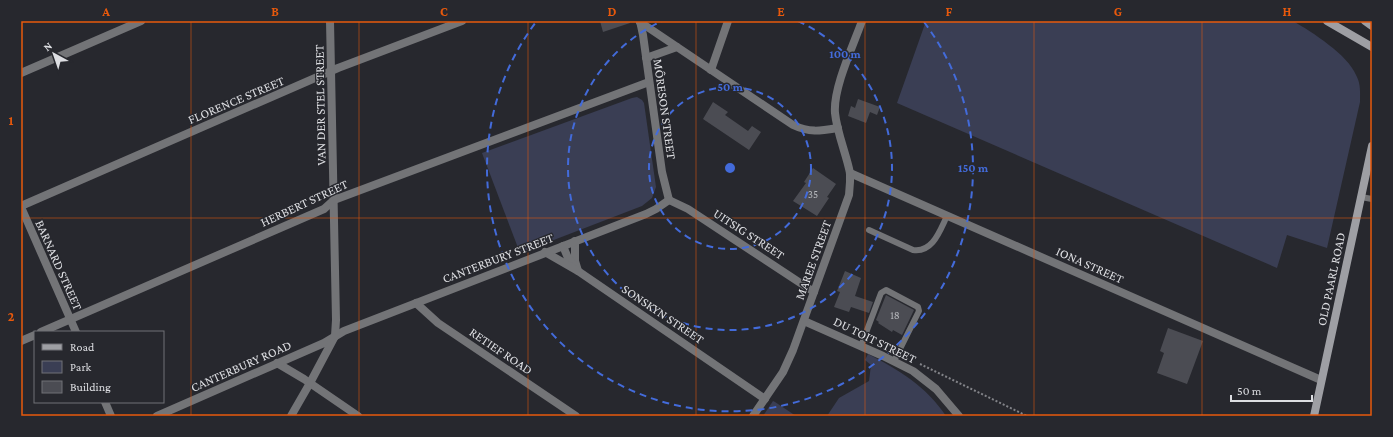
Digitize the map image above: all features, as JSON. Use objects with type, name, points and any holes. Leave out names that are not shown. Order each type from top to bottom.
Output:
[{"type":"main road","points":[[1327,21],[1372,47]]},
{"type":"main road","points":[[1365,21],[1372,26]]},
{"type":"main road","name":"OLD PAARL ROAD","points":[[1314,416],[1372,146]]},
{"type":"street","points":[[21,73],[141,21]]},
{"type":"street","name":"VAN DER STEL STREET","points":[[291,416],[335,336],[336,320],[330,21]]},
{"type":"street","name":"FLORENCE STREET","points":[[21,206],[330,72],[462,21]]},
{"type":"street","points":[[640,21],[785,120],[798,127],[813,131],[838,128]]},
{"type":"street","name":"MÔRESON STREET","points":[[640,21],[662,172],[669,200]]},
{"type":"street","points":[[711,70],[728,21]]},
{"type":"street","name":"MAREE STREET","points":[[753,416],[783,372],[793,350],[849,195],[850,173],[838,128],[835,102],[838,87],[862,21]]},
{"type":"street","points":[[646,58],[677,47]]},
{"type":"street","name":"HERBERT STREET","points":[[43,331],[324,209],[334,200],[649,82]]},
{"type":"street","name":"IONA STREET","points":[[850,173],[1321,380]]},
{"type":"street","name":"CANTERBURY STREET","points":[[335,336],[344,330],[646,214],[669,200]]},
{"type":"street","name":"UITSIG STREET","points":[[669,200],[688,208],[814,292]]},
{"type":"street","name":"BARNARD STREET","points":[[21,206],[76,331]]},
{"type":"street","points":[[574,241],[575,261],[578,271]]},
{"type":"street","points":[[563,246],[568,258],[578,271]]},
{"type":"street","name":"SONSKYN STREET","points":[[545,252],[578,271],[765,399]]},
{"type":"street","name":"RETIEF ROAD","points":[[416,303],[438,323],[576,416]]},
{"type":"street","name":"DU TOIT STREET","points":[[804,321],[894,361],[926,380],[940,393],[960,416]]},
{"type":"street","points":[[21,341],[34,335]]},
{"type":"street","name":"CANTERBURY ROAD","points":[[156,416],[324,343],[335,336]]},
{"type":"street","points":[[277,364],[310,383],[358,416]]},
{"type":"street","points":[[105,403],[111,416]]},
{"type":"street","name":"DU TOIT STREET","points":[[948,404],[953,416]]},
{"type":"lane","points":[[1361,197],[1372,199]]},
{"type":"lane","points":[[869,230],[913,250],[920,250],[927,248],[934,241],[947,216]]},
{"type":"lane","points":[[862,346],[881,293],[886,290],[918,307],[919,311],[894,361]]},
{"type":"path","points":[[917,362],[1026,416]]},
{"type":"green space","points":[[926,21],[1293,21],[1310,31],[1338,52],[1352,67],[1358,78],[1360,91],[1360,102],[1327,248],[1287,235],[1277,268],[897,103]]},
{"type":"green space","points":[[637,97],[644,103],[656,187],[652,198],[642,206],[520,253],[482,153]]},
{"type":"green space","points":[[868,354],[890,366],[921,387],[946,416],[827,416],[839,398],[869,381],[871,365],[865,360]]},
{"type":"green space","points":[[773,401],[775,402],[796,416],[763,416]]},
{"type":"building","points":[[600,21],[630,21],[630,23],[603,32]]},
{"type":"building","points":[[858,99],[880,107],[877,115],[870,112],[866,123],[848,116],[851,106],[855,108]]},
{"type":"building","points":[[713,102],[728,112],[725,115],[748,131],[752,126],[761,132],[749,150],[703,119]]},
{"type":"building","points":[[813,168],[836,184],[817,216],[793,201],[806,183],[804,182]]},
{"type":"building","points":[[845,271],[861,278],[855,296],[873,302],[869,313],[851,307],[849,312],[834,307],[840,292],[837,291]]},
{"type":"building","points":[[886,295],[914,310],[902,335],[893,330],[892,332],[876,320]]},
{"type":"building","points":[[1168,328],[1203,341],[1187,384],[1157,373],[1164,353],[1160,351]]}]
